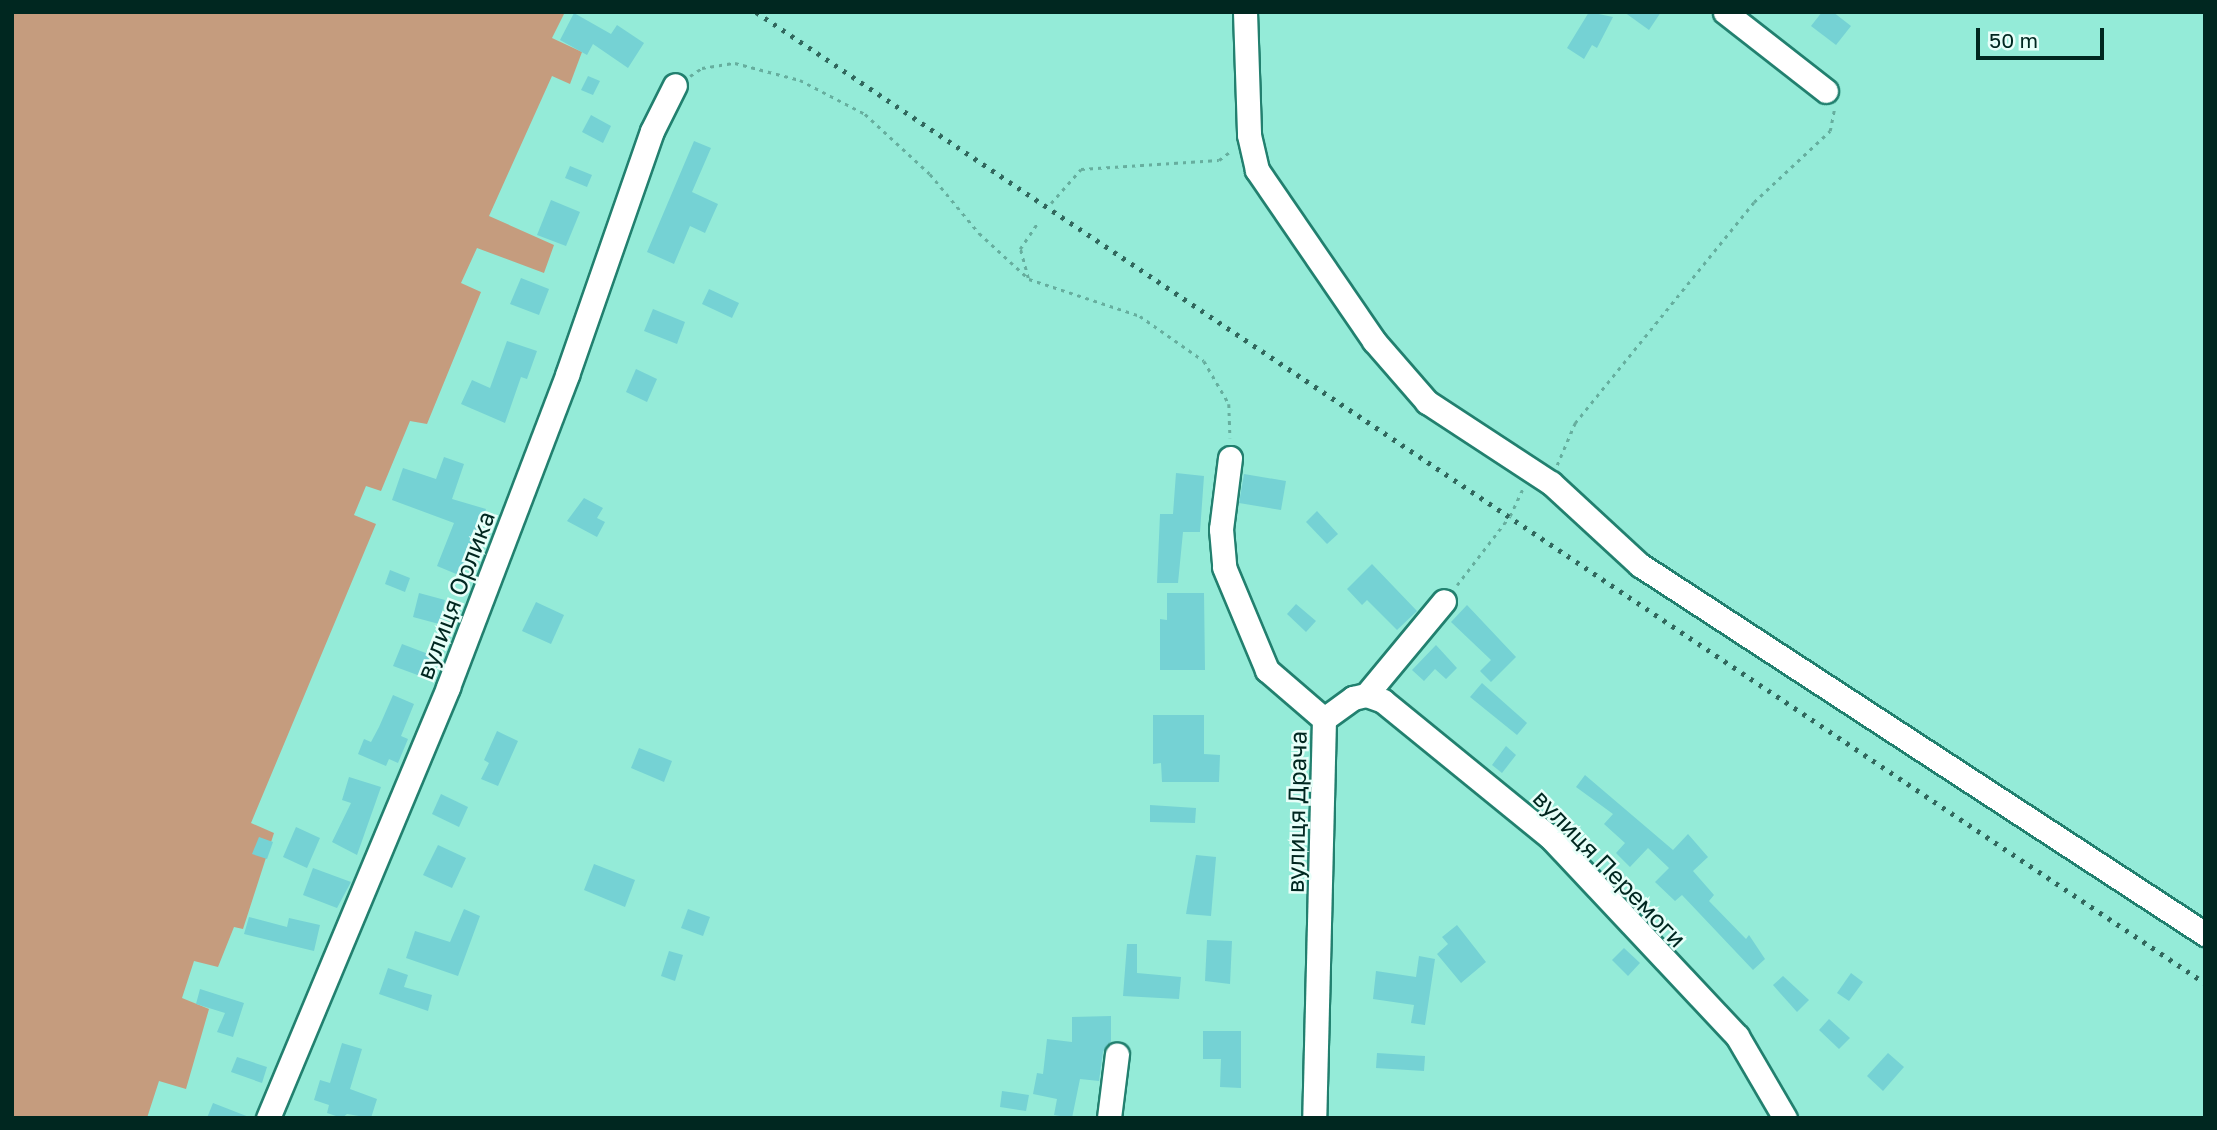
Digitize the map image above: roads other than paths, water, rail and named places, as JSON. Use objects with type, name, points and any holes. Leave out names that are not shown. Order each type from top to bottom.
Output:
[{"type":"street","points":[[1245,12],[1249,135],[1257,170],[1374,341],[1427,402],[1546,480],[1640,565],[2205,934]]},
{"type":"street","points":[[1725,12],[1826,91]]},
{"type":"street","name":"вулиця Орлика","points":[[268,1118],[448,687],[567,375],[652,131],[675,85]]},
{"type":"street","name":"вулиця Драча","points":[[1230,458],[1221,529],[1224,568],[1268,670],[1324,719],[1314,1118]]},
{"type":"street","points":[[1324,719],[1366,695],[1444,601]]},
{"type":"street","name":"вулиця Перемоги","points":[[1366,695],[1383,701],[1551,838],[1737,1036],[1785,1118]]},
{"type":"street","points":[[1109,1118],[1116,1054]]},
{"type":"railway","points":[[756,12],[2205,983]]}]
